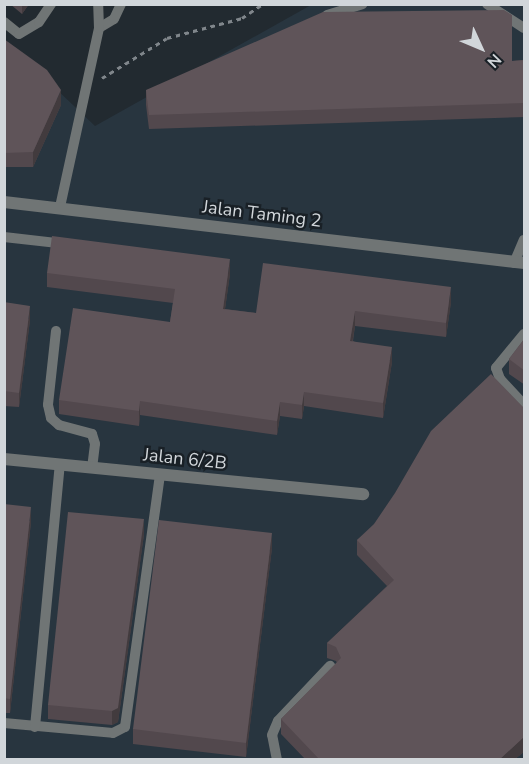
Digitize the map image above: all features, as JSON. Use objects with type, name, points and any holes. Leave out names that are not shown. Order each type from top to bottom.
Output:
[{"type":"street","name":"Jalan Taming 2","points":[[4,202],[519,263]]},
{"type":"street","name":"Jalan 6/2B","points":[[4,459],[363,494]]},
{"type":"lane","points":[[4,22],[19,34],[39,22],[51,4]]},
{"type":"lane","points":[[60,207],[99,28],[98,4]]},
{"type":"lane","points":[[99,28],[114,19],[121,4]]},
{"type":"lane","points":[[319,17],[362,4]]},
{"type":"lane","points":[[487,4],[525,28]]},
{"type":"lane","points":[[4,237],[80,246]]},
{"type":"lane","points":[[519,263],[525,240]]},
{"type":"lane","points":[[56,331],[48,405],[51,418],[59,425],[92,434],[95,444],[92,468]]},
{"type":"lane","points":[[525,334],[496,368],[500,379],[525,405]]},
{"type":"lane","points":[[35,727],[60,464]]},
{"type":"lane","points":[[4,723],[113,734],[126,727],[160,474]]},
{"type":"lane","points":[[277,759],[272,735],[278,721],[330,666]]},
{"type":"path","points":[[85,87],[167,38],[242,18],[263,4]]},
{"type":"shaded area","points":[[311,5],[524,5],[524,759],[5,759],[4,49],[52,85],[95,126]]},
{"type":"building","points":[[504,10],[512,15],[512,61],[525,60],[525,103],[149,115],[146,90],[323,12]]},
{"type":"building","points":[[4,39],[47,70],[61,90],[33,152],[4,153]]},
{"type":"building","points":[[52,236],[230,259],[223,309],[256,313],[263,263],[451,287],[446,323],[355,311],[350,341],[392,347],[383,403],[304,392],[302,405],[280,402],[277,421],[140,401],[139,411],[59,400],[73,308],[170,322],[175,289],[47,273]]},
{"type":"building","points":[[4,302],[30,306],[19,393],[4,391]]},
{"type":"building","points":[[525,338],[525,371],[509,359]]},
{"type":"building","points":[[491,374],[525,409],[525,736],[500,759],[319,759],[281,719],[341,658],[336,647],[327,643],[394,580],[357,540],[374,524],[431,431]]},
{"type":"building","points":[[4,504],[31,507],[10,699],[4,698]]},
{"type":"building","points":[[68,512],[144,519],[118,708],[112,711],[48,705]]},
{"type":"building","points":[[159,520],[272,533],[246,743],[133,729]]}]
